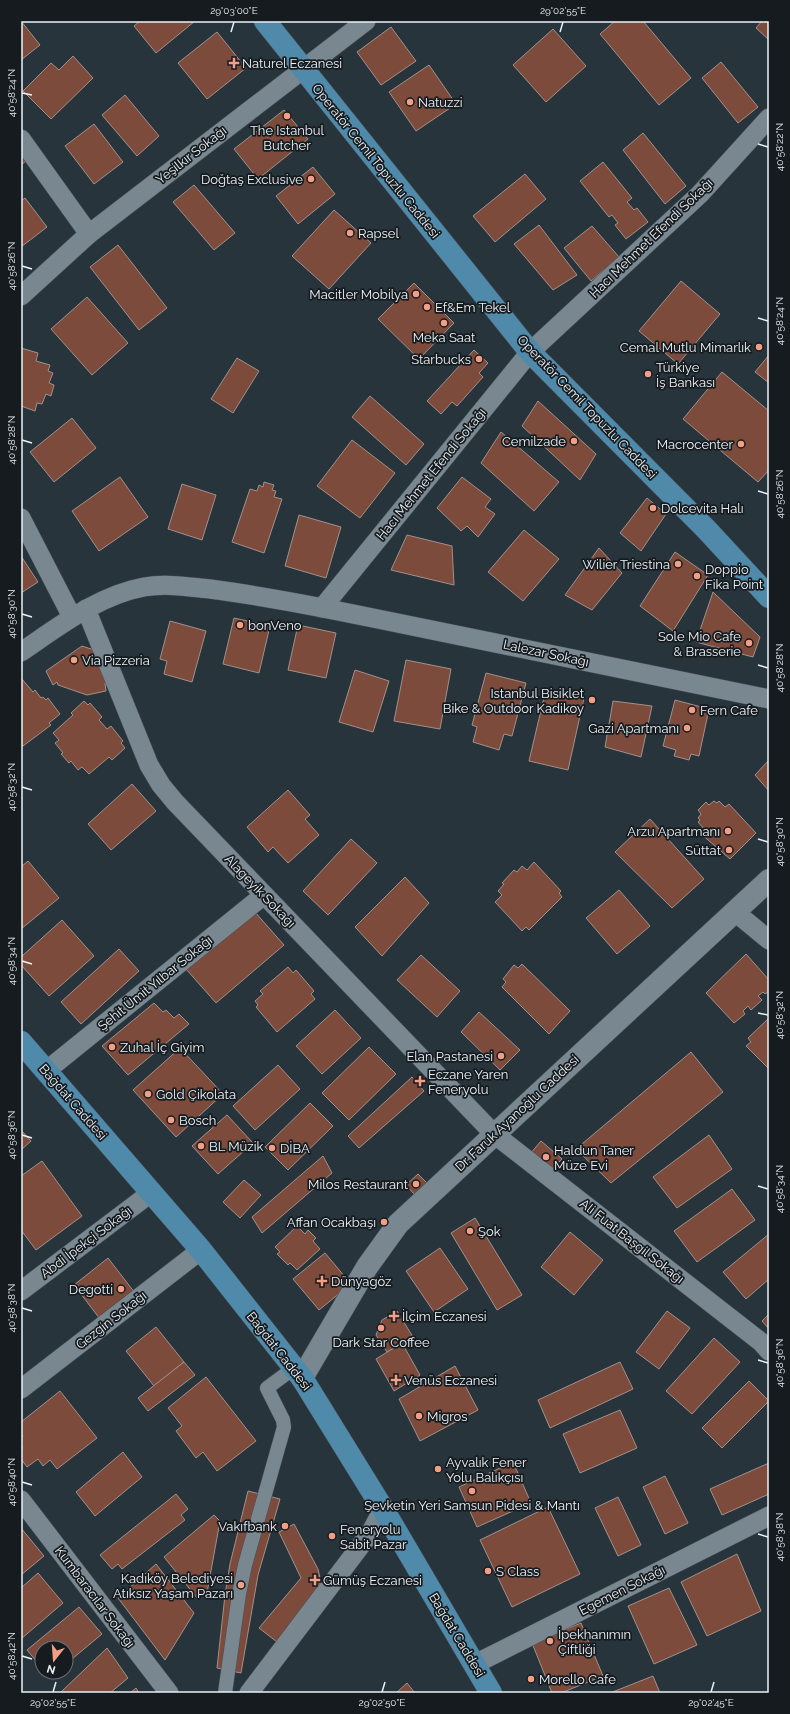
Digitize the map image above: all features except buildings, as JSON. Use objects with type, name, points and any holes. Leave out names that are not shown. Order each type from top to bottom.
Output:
[{"type":"main road","name":"Operatör Cemil Topuzlu Caddesi","points":[[265,21],[530,352],[706,528],[769,597]]},
{"type":"main road","name":"Bağdat Caddesi","points":[[21,1042],[152,1192],[298,1373],[386,1515],[491,1693]]},
{"type":"street","name":"Yeşilkır Sokağı","points":[[21,296],[89,234],[366,21]]},
{"type":"street","name":"Hacı Mehmet Efendi Sokağı","points":[[322,608],[530,352],[700,194],[769,118]]},
{"type":"street","points":[[21,139],[89,234]]},
{"type":"street","name":"Alageyik Sokağı","points":[[21,518],[79,613],[155,777],[175,802],[494,1134]]},
{"type":"street","points":[[21,652],[79,613],[134,589],[160,585],[234,592],[322,608]]},
{"type":"street","name":"Lalezar Sokağı","points":[[322,608],[769,699]]},
{"type":"street","name":"Dr. Faruk Ayanoğlu Caddesi","points":[[298,1373],[367,1267],[398,1224],[769,880]]},
{"type":"street","name":"Şehit Ümit Yılbar Sokağı","points":[[46,1071],[264,895]]},
{"type":"street","points":[[735,912],[769,940]]},
{"type":"street","name":"Ali Fuat Başgil Sokağı","points":[[494,1134],[762,1342],[769,1351]]},
{"type":"street","name":"Abdi İpekçi Sokağı","points":[[21,1291],[152,1192]]},
{"type":"street","name":"Gezgin Sokağı","points":[[21,1389],[200,1250]]},
{"type":"street","points":[[225,1693],[243,1572],[284,1427],[283,1420],[267,1388],[298,1373]]},
{"type":"street","name":"Kumbaracılar Sokağı","points":[[21,1500],[169,1693]]},
{"type":"street","points":[[249,1693],[371,1532],[386,1515]]},
{"type":"street","points":[[259,1693],[375,1541],[386,1515]]},
{"type":"street","name":"Egemen Sokağı","points":[[475,1664],[769,1516]]},
{"type":"place","name":"Naturel Eczanesi","points":[[234,63]]},
{"type":"place","name":"Natuzzi","points":[[410,102]]},
{"type":"place","name":"The Istanbul Butcher","points":[[287,116]]},
{"type":"place","name":"Doğtaş Exclusive","points":[[311,179]]},
{"type":"place","name":"Rapsel","points":[[350,233]]},
{"type":"place","name":"Macitler Mobilya","points":[[416,294]]},
{"type":"place","name":"Ef&Em Tekel","points":[[427,307]]},
{"type":"place","name":"Meka Saat","points":[[444,323]]},
{"type":"place","name":"Cemal Mutlu Mimarlık","points":[[759,347]]},
{"type":"place","name":"Starbucks","points":[[479,359]]},
{"type":"place","name":"Türkiye İş Bankası","points":[[648,374]]},
{"type":"place","name":"Cemilzade","points":[[574,441]]},
{"type":"place","name":"Macrocenter","points":[[741,444]]},
{"type":"place","name":"Dolcevita Halı","points":[[653,508]]},
{"type":"place","name":"Wilier Triestina","points":[[678,564]]},
{"type":"place","name":"Doppio Fika Point","points":[[697,576]]},
{"type":"place","name":"bonVeno","points":[[240,625]]},
{"type":"place","name":"Sole Mio Cafe & Brasserie","points":[[749,643]]},
{"type":"place","name":"Via Pizzeria","points":[[74,660]]},
{"type":"place","name":"Istanbul Bisiklet Bike & Outdoor Kadikoy","points":[[592,700]]},
{"type":"place","name":"Fern Cafe","points":[[692,710]]},
{"type":"place","name":"Gazi Apartmanı","points":[[687,728]]},
{"type":"place","name":"Arzu Apartmanı","points":[[728,831]]},
{"type":"place","name":"Süttat","points":[[729,850]]},
{"type":"place","name":"Zuhal İç Giyim","points":[[112,1047]]},
{"type":"place","name":"Elan Pastanesi","points":[[501,1056]]},
{"type":"place","name":"Eczane Yaren Feneryolu","points":[[420,1081]]},
{"type":"place","name":"Gold Çikolata","points":[[148,1094]]},
{"type":"place","name":"Bosch","points":[[171,1120]]},
{"type":"place","name":"BL Müzik","points":[[201,1146]]},
{"type":"place","name":"DİBA","points":[[272,1148]]},
{"type":"place","name":"Haldun Taner Müze Evi","points":[[546,1157]]},
{"type":"place","name":"Milos Restaurant","points":[[416,1184]]},
{"type":"place","name":"Affan Ocakbaşı","points":[[384,1222]]},
{"type":"place","name":"Şok","points":[[470,1231]]},
{"type":"place","name":"Dünyagöz","points":[[322,1281]]},
{"type":"place","name":"Degotti","points":[[121,1289]]},
{"type":"place","name":"İlçim Eczanesi","points":[[394,1316]]},
{"type":"place","name":"Dark Star Coffee","points":[[381,1328]]},
{"type":"place","name":"Venüs Eczanesi","points":[[396,1380]]},
{"type":"place","name":"Migros","points":[[419,1416]]},
{"type":"place","name":"Ayvalık Fener Yolu Balıkçısı","points":[[438,1469]]},
{"type":"place","name":"Şevketin Yeri Samsun Pidesi & Mantı","points":[[472,1491]]},
{"type":"place","name":"Vakıfbank","points":[[285,1526]]},
{"type":"place","name":"Feneryolu Sabit Pazar","points":[[332,1536]]},
{"type":"place","name":"S Class","points":[[488,1571]]},
{"type":"place","name":"Gümüş Eczanesi","points":[[315,1580]]},
{"type":"place","name":"Kadıköy Belediyesi Atıksız Yaşam Pazarı","points":[[241,1585]]},
{"type":"place","name":"İpekhanımın Çiftliği","points":[[550,1641]]},
{"type":"place","name":"Morello Cafe","points":[[531,1679]]}]
